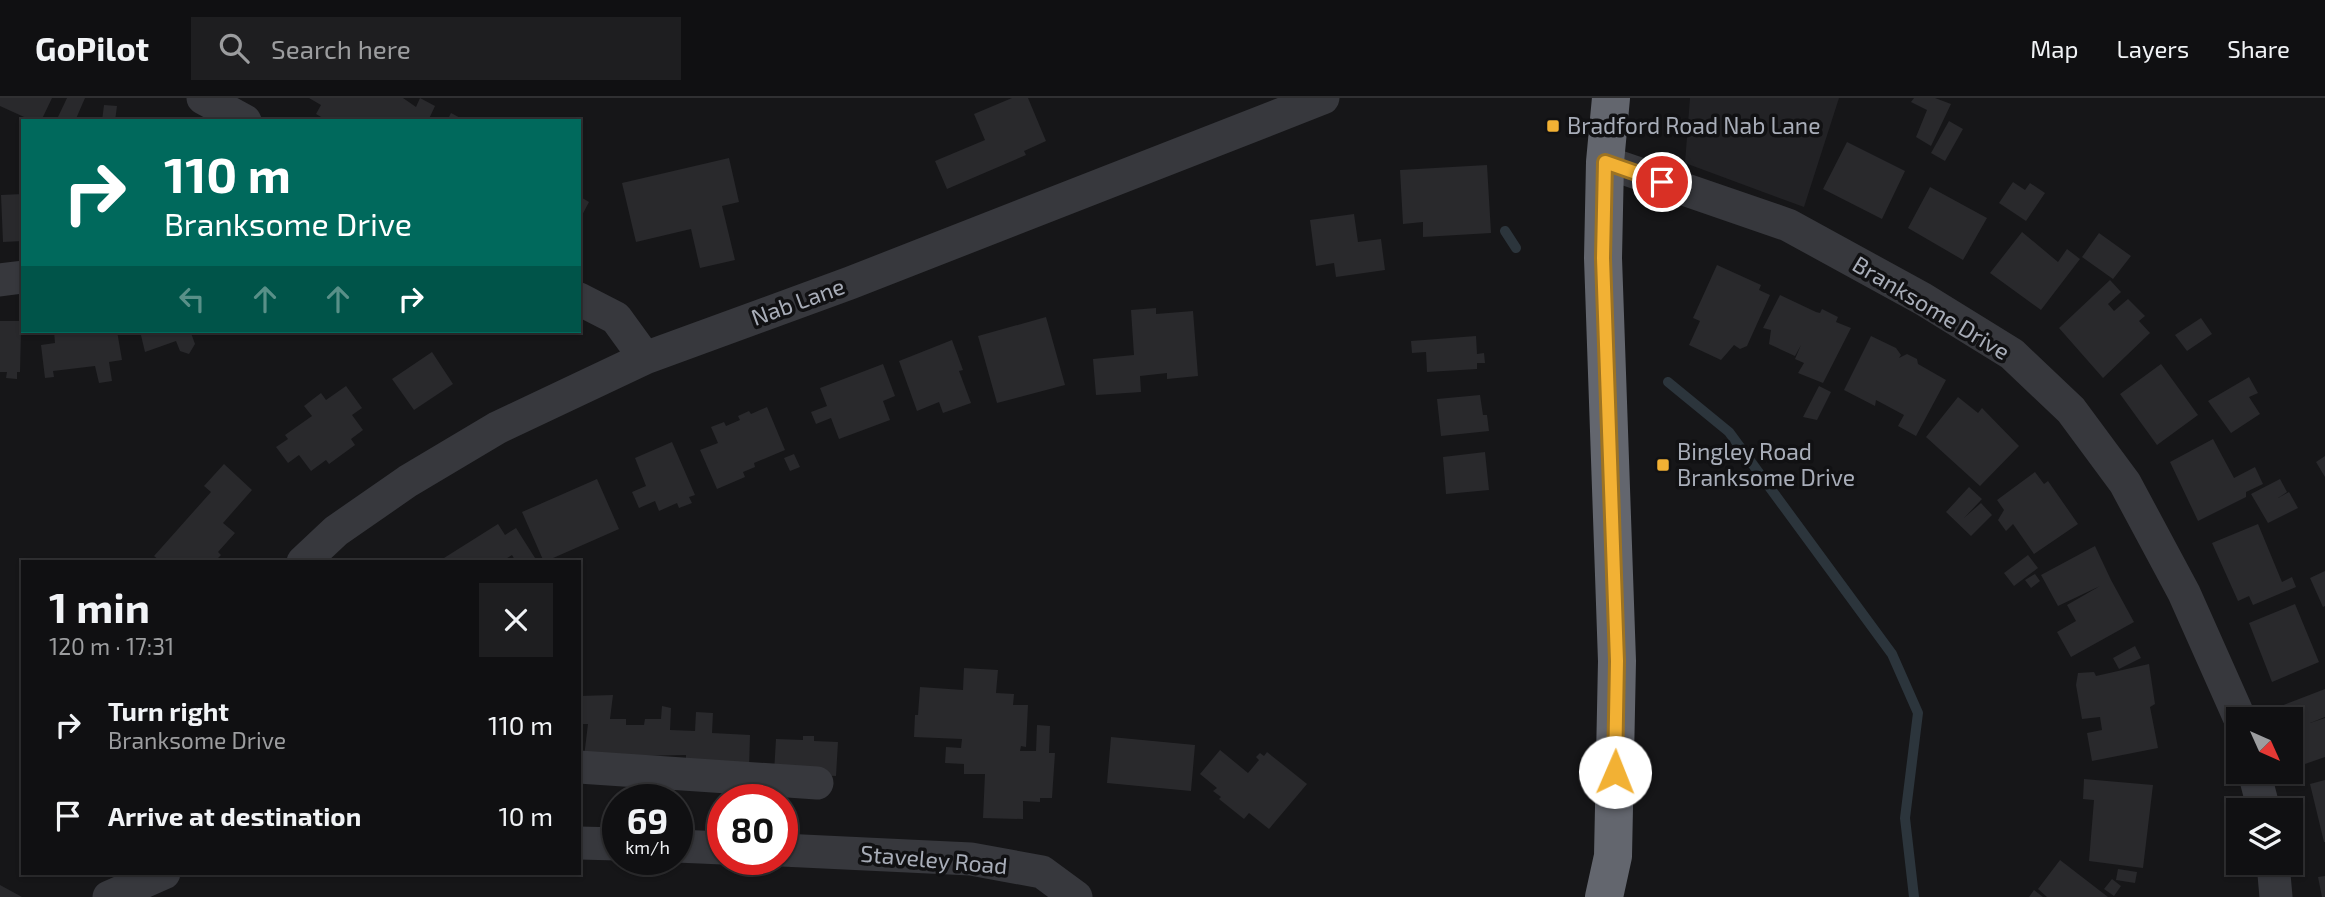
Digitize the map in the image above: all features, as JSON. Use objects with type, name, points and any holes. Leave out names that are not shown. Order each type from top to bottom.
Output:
[{"type":"highway","points":[[1604,897],[1613,856],[1617,661],[1603,258],[1605,162],[1611,98]]},
{"type":"street","points":[[203,98],[241,119]]},
{"type":"street","name":"Nab Lane","points":[[305,560],[336,530],[408,481],[486,434],[645,358],[850,283],[1323,98]]},
{"type":"street","name":"Branksome Drive","points":[[1605,162],[1788,225],[1923,299],[2012,354],[2071,410],[2125,483],[2184,593],[2234,707]]},
{"type":"street","points":[[0,280],[21,277]]},
{"type":"street","points":[[581,300],[616,318],[645,358]]},
{"type":"street","points":[[581,767],[817,783]]},
{"type":"street","points":[[581,843],[602,844]]},
{"type":"street","name":"Staveley Road","points":[[798,851],[971,859],[1042,872],[1076,897]]},
{"type":"street","points":[[103,897],[114,875]]},
{"type":"street","points":[[109,897],[159,875]]},
{"type":"street","points":[[2274,875],[2276,897]]},
{"type":"shaded area","points":[[1690,98],[1839,98],[1804,207],[1685,163]]},
{"type":"building","points":[[0,98],[52,98],[42,119],[29,119],[0,106]]},
{"type":"building","points":[[67,98],[85,98],[76,119],[58,117]]},
{"type":"building","points":[[309,98],[403,98],[416,107],[420,98],[435,106],[429,119],[325,119],[316,114],[321,105]]},
{"type":"building","points":[[1012,98],[1028,98],[1046,141],[1024,151],[1026,155],[947,189],[935,161],[985,140],[974,114]]},
{"type":"building","points":[[1914,98],[1935,98],[1951,104],[1931,146],[1916,137],[1927,110],[1911,102]]},
{"type":"building","points":[[104,105],[117,106],[115,119],[102,119]]},
{"type":"building","points":[[451,113],[462,119],[448,119]]},
{"type":"building","points":[[1949,121],[1963,129],[1945,161],[1931,153]]},
{"type":"building","points":[[1847,142],[1905,171],[1882,219],[1823,189]]},
{"type":"building","points":[[729,158],[739,202],[722,206],[735,260],[700,268],[691,229],[636,242],[622,183]]},
{"type":"building","points":[[1487,165],[1491,233],[1423,237],[1423,222],[1403,224],[1400,170]]},
{"type":"building","points":[[2013,182],[2025,190],[2030,183],[2045,193],[2026,221],[1999,203]]},
{"type":"building","points":[[1930,187],[1987,218],[1963,260],[1908,228]]},
{"type":"building","points":[[21,194],[21,241],[3,242],[1,195]]},
{"type":"building","points":[[581,197],[589,202],[581,217]]},
{"type":"building","points":[[1354,214],[1358,242],[1381,239],[1385,270],[1336,277],[1334,263],[1316,266],[1310,220]]},
{"type":"building","points":[[2022,232],[2058,262],[2067,249],[2080,259],[2041,310],[1990,273]]},
{"type":"building","points":[[2099,233],[2131,256],[2113,279],[2082,257]]},
{"type":"building","points":[[1717,265],[1761,285],[1759,290],[1770,295],[1747,346],[1740,349],[1734,345],[1721,360],[1689,345],[1700,321],[1693,318]]},
{"type":"building","points":[[2110,280],[2121,292],[2108,304],[2114,311],[2128,299],[2145,316],[2139,321],[2150,333],[2103,378],[2059,328]]},
{"type":"building","points":[[1780,295],[1816,312],[1820,313],[1822,309],[1838,317],[1836,322],[1851,328],[1823,383],[1798,373],[1804,363],[1795,359],[1801,345],[1795,356],[1769,344],[1771,330],[1763,328]]},
{"type":"building","points":[[1156,308],[1156,314],[1193,311],[1198,376],[1167,379],[1167,373],[1140,376],[1141,392],[1096,395],[1093,359],[1134,355],[1131,310]]},
{"type":"building","points":[[1046,317],[1065,385],[997,403],[978,336]]},
{"type":"building","points":[[2201,318],[2212,334],[2187,351],[2175,335]]},
{"type":"building","points":[[0,321],[19,321],[20,372],[17,372],[17,379],[6,378],[7,372],[0,372]]},
{"type":"building","points":[[54,333],[117,333],[122,360],[109,362],[112,381],[99,383],[95,366],[53,371],[54,377],[45,378],[41,345],[55,343]]},
{"type":"building","points":[[140,333],[191,333],[195,344],[189,354],[180,351],[176,341],[145,352]]},
{"type":"building","points":[[1476,336],[1477,354],[1484,353],[1485,363],[1477,363],[1477,369],[1427,372],[1426,352],[1412,353],[1411,341]]},
{"type":"building","points":[[1871,336],[1896,348],[1901,355],[1899,358],[1907,354],[1917,359],[1918,364],[1946,380],[1916,436],[1898,426],[1904,415],[1876,400],[1875,406],[1844,390]]},
{"type":"building","points":[[952,340],[963,370],[959,371],[971,403],[943,413],[939,402],[917,411],[899,361]]},
{"type":"building","points":[[432,352],[453,384],[414,410],[392,379]]},
{"type":"building","points":[[883,364],[895,396],[883,401],[890,420],[839,439],[831,418],[816,424],[811,412],[827,406],[820,388]]},
{"type":"building","points":[[2161,364],[2198,415],[2157,445],[2120,394]]},
{"type":"building","points":[[2249,377],[2258,393],[2249,397],[2260,414],[2231,433],[2208,401]]},
{"type":"building","points":[[346,386],[362,408],[352,415],[363,430],[351,439],[355,445],[329,464],[326,460],[311,471],[299,455],[288,463],[276,447],[288,439],[285,435],[312,416],[304,406],[321,393],[326,400]]},
{"type":"building","points":[[1819,386],[1831,392],[1817,420],[1803,417]]},
{"type":"building","points":[[1480,395],[1489,431],[1441,436],[1437,399]]},
{"type":"building","points":[[1958,397],[1978,413],[1982,408],[2019,446],[1980,486],[1926,437]]},
{"type":"building","points":[[767,407],[785,450],[754,463],[755,467],[743,472],[745,477],[717,489],[700,450],[718,443],[711,427],[724,422],[726,426],[740,420],[738,416]]},
{"type":"building","points":[[2213,439],[2234,478],[2255,467],[2263,484],[2246,492],[2246,497],[2198,521],[2170,462]]},
{"type":"building","points":[[672,442],[695,495],[689,497],[692,503],[679,508],[677,503],[659,511],[655,501],[639,508],[632,492],[646,486],[635,458]]},
{"type":"building","points":[[1485,452],[1489,490],[1446,494],[1443,457]]},
{"type":"building","points":[[794,454],[800,467],[790,471],[784,458]]},
{"type":"building","points":[[2325,456],[2325,477],[2316,462]]},
{"type":"building","points":[[224,464],[252,490],[223,523],[235,533],[218,552],[221,555],[216,560],[159,560],[154,556],[211,492],[204,486]]},
{"type":"building","points":[[2035,472],[2044,484],[2048,481],[2078,524],[2034,554],[2013,524],[2006,531],[1998,520],[2004,510],[1997,500]]},
{"type":"building","points":[[597,479],[619,529],[543,560],[522,512]]},
{"type":"building","points":[[2280,479],[2287,492],[2278,498],[2289,492],[2298,508],[2268,523],[2251,494]]},
{"type":"building","points":[[1969,487],[1982,499],[1964,518],[1981,503],[1992,515],[1971,536],[1946,512]]},
{"type":"building","points":[[498,524],[505,535],[516,528],[535,558],[515,560],[512,555],[504,560],[444,558]]},
{"type":"building","points":[[2258,524],[2282,582],[2292,577],[2296,587],[2253,605],[2249,596],[2238,601],[2212,543]]},
{"type":"building","points":[[2095,546],[2134,622],[2071,657],[2057,632],[2076,621],[2067,605],[2100,586],[2058,606],[2041,575]]},
{"type":"building","points":[[2028,555],[2038,568],[2014,586],[2004,573]]},
{"type":"building","points":[[2325,571],[2325,606],[2323,607],[2310,578]]},
{"type":"building","points":[[2035,574],[2040,581],[2031,588],[2025,580]]},
{"type":"building","points":[[2295,604],[2319,662],[2272,682],[2249,623]]},
{"type":"building","points":[[2135,646],[2141,658],[2119,669],[2113,658]]},
{"type":"building","points":[[2149,664],[2155,704],[2150,707],[2158,748],[2092,761],[2087,733],[2102,730],[2100,717],[2082,719],[2076,685],[2078,673],[2094,672],[2096,676]]},
{"type":"building","points":[[964,668],[998,670],[996,693],[1014,694],[1013,705],[1028,705],[1026,747],[1021,746],[1020,751],[1036,751],[1037,725],[1050,726],[1049,753],[1055,753],[1052,798],[1040,798],[1040,802],[1023,801],[1023,819],[983,818],[985,774],[964,774],[964,764],[945,763],[946,747],[961,748],[962,739],[914,737],[920,687],[963,690]]},
{"type":"building","points":[[2325,689],[2325,717],[2310,723],[2325,718],[2325,757],[2305,764],[2303,707],[2281,706]]},
{"type":"building","points":[[613,695],[610,719],[626,719],[626,725],[644,725],[645,719],[661,719],[662,706],[671,708],[670,730],[695,731],[696,712],[713,713],[712,733],[750,735],[749,769],[686,766],[686,755],[584,757],[588,724],[581,724],[581,696]]},
{"type":"building","points":[[803,736],[814,736],[814,741],[838,742],[836,776],[774,773],[776,739],[803,740]]},
{"type":"building","points":[[1111,737],[1195,745],[1191,791],[1107,783]]},
{"type":"building","points":[[1220,750],[1248,773],[1259,760],[1256,757],[1260,753],[1264,756],[1267,752],[1307,784],[1269,829],[1249,813],[1244,819],[1219,799],[1221,797],[1213,791],[1217,788],[1200,774]]},
{"type":"building","points":[[2084,779],[2153,785],[2143,868],[2089,861],[2094,800],[2083,799]]},
{"type":"building","points":[[2325,780],[2325,842],[2324,842],[2310,784]]},
{"type":"building","points":[[2060,860],[2108,897],[2047,897],[2038,889]]},
{"type":"building","points":[[2118,869],[2137,872],[2135,883],[2116,880]]},
{"type":"building","points":[[2325,876],[2325,897],[2322,897],[2318,877]]},
{"type":"building","points":[[2112,879],[2121,886],[2114,896],[2104,889]]},
{"type":"building","points":[[0,885],[22,897],[0,897]]},
{"type":"building","points":[[2034,890],[2043,897],[2029,897]]},
{"type":"waterway","points":[[1505,231],[1516,248]]},
{"type":"waterway","points":[[1668,382],[1729,432],[1892,654],[1918,713],[1905,818],[1914,897]]},
{"type":"place","name":"Bradford Road Nab Lane","points":[[1553,126]]},
{"type":"place","name":"Bingley Road Branksome Drive","points":[[1663,465]]},
{"type":"route","points":[[1615,772],[1617,661],[1603,258],[1605,162],[1662,182]]}]
